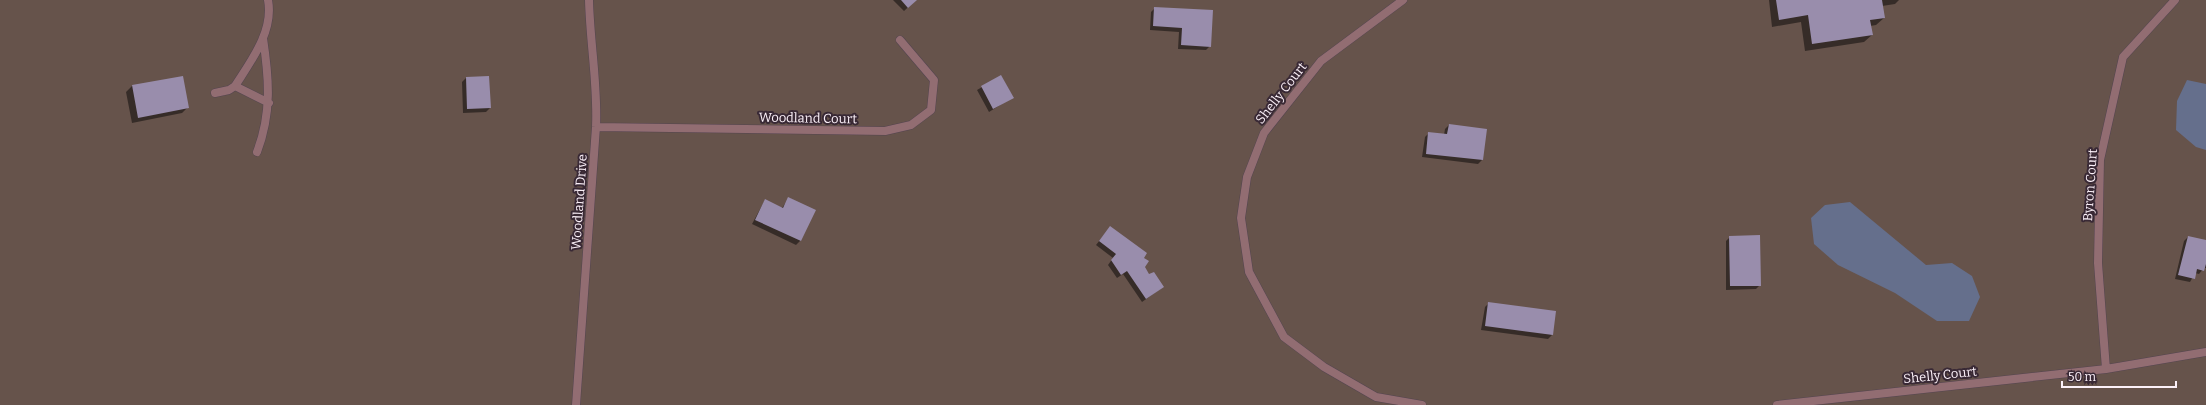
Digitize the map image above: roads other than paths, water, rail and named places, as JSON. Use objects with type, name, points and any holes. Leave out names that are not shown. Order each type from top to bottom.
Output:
[{"type":"street","points":[[215,93],[229,90],[235,86],[263,38],[270,17],[268,0]]},
{"type":"street","name":"Woodland Drive","points":[[576,405],[597,101],[589,30],[588,0]]},
{"type":"street","name":"Shelly Court","points":[[1403,0],[1321,62],[1264,133],[1247,177],[1241,218],[1249,272],[1284,337],[1324,367],[1376,397],[1422,405]]},
{"type":"street","name":"Byron Court","points":[[2106,369],[2098,263],[2100,160],[2123,57],[2175,0]]},
{"type":"street","points":[[257,152],[263,136],[269,103],[263,38]]},
{"type":"street","name":"Woodland Court","points":[[596,127],[885,131],[911,125],[931,110],[934,80],[900,40]]},
{"type":"street","points":[[235,86],[269,103]]},
{"type":"street","name":"Shelly Court","points":[[1778,405],[2106,369],[2206,352]]},
{"type":"water","points":[[2187,80],[2206,84],[2206,150],[2196,147],[2176,130],[2177,101]]},
{"type":"water","points":[[1850,202],[1926,265],[1952,263],[1972,276],[1980,297],[1969,321],[1937,321],[1895,293],[1838,265],[1814,244],[1811,218],[1825,205]]}]
